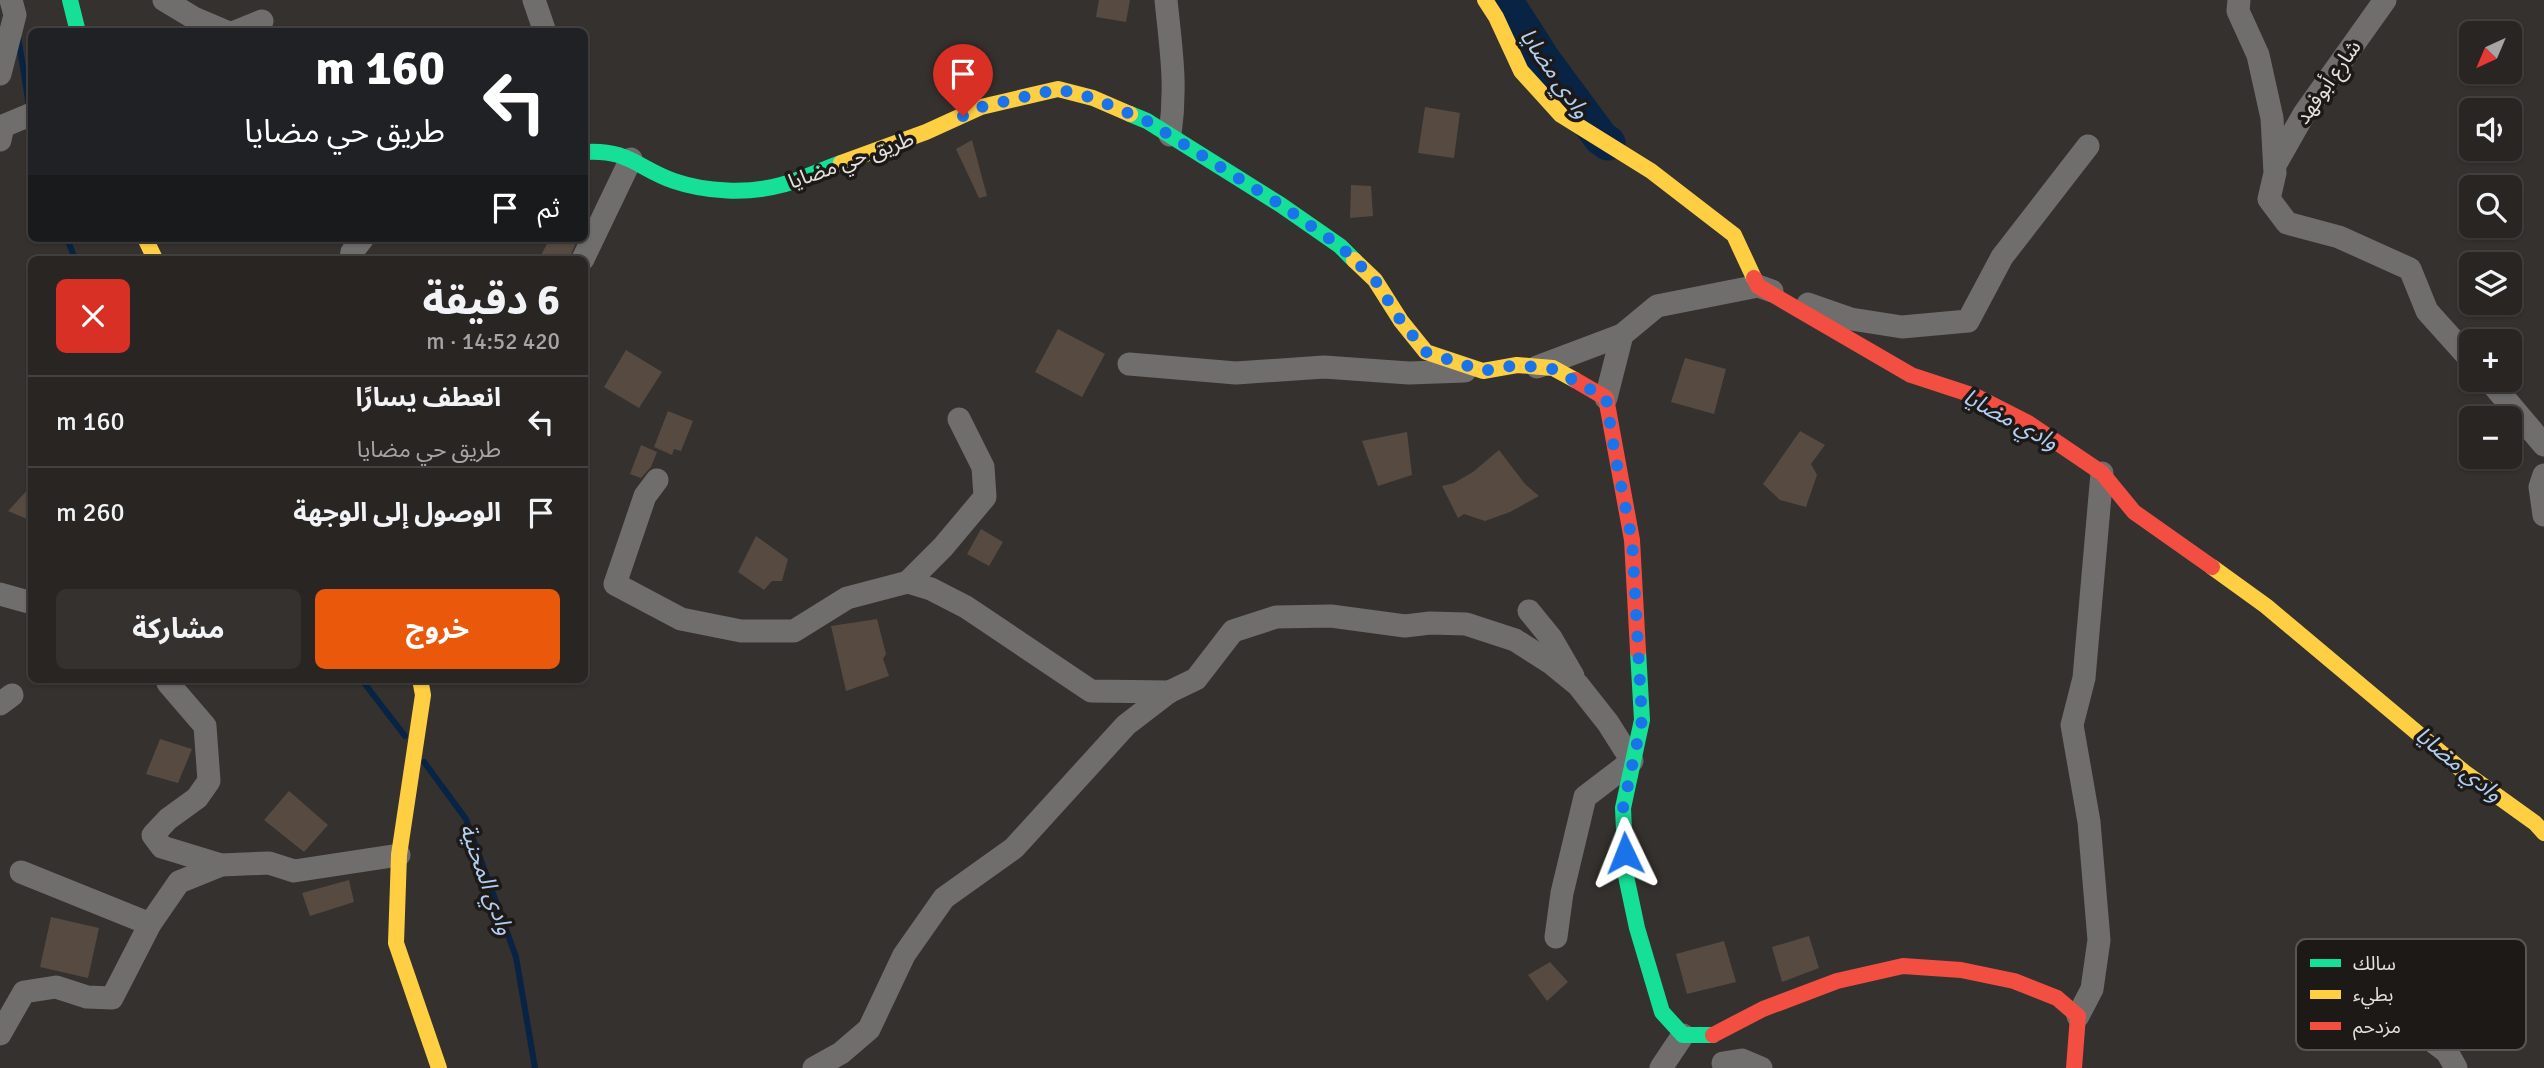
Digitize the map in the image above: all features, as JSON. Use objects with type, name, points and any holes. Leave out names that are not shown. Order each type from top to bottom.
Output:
[{"type":"street","points":[[0,74],[15,15],[11,0]]},
{"type":"street","points":[[70,0],[77,28]]},
{"type":"street","points":[[164,0],[218,28]]},
{"type":"street","points":[[534,0],[544,28]]},
{"type":"street","points":[[1166,0],[1173,52],[1175,97],[1170,135]]},
{"type":"street","points":[[1485,0],[1496,17],[1521,71],[1561,115],[1651,171],[1734,235],[1758,286],[1911,375],[1975,396],[2028,423],[2102,473],[2134,512],[2266,606],[2464,772],[2535,823],[2544,833]]},
{"type":"street","points":[[2239,0],[2238,10],[2258,55],[2272,118],[2275,173],[2269,199],[2287,223],[2339,237],[2410,269],[2427,311],[2459,347]]},
{"type":"street","name":"شارع أبوفهد","points":[[2275,165],[2304,114],[2385,0]]},
{"type":"street","points":[[244,28],[261,21]]},
{"type":"street","name":"طريق حي مضايا","points":[[588,152],[620,154],[673,181],[703,189],[739,190],[779,186],[926,132],[981,107],[1058,89],[1093,98],[1147,121],[1281,205],[1340,246],[1375,280],[1401,321],[1426,352],[1483,371],[1517,365],[1553,369],[1606,398]]},
{"type":"street","points":[[1,136],[28,117]]},
{"type":"street","points":[[1537,367],[1622,335],[1657,306],[1758,286],[1851,319],[1902,327],[1968,321],[2002,257],[2088,146]]},
{"type":"street","points":[[584,256],[631,159]]},
{"type":"street","points":[[1622,335],[1606,398],[1632,540],[1642,720],[1623,808],[1626,876],[1637,928],[1662,1013],[1683,1035],[1713,1035],[1763,1009],[1837,981],[1903,967],[1961,970],[2014,981],[2057,998],[2078,1016]]},
{"type":"street","points":[[1129,364],[1236,373],[1324,367],[1409,373],[1483,371]]},
{"type":"street","points":[[2499,392],[2544,445]]},
{"type":"street","points":[[657,480],[645,496],[615,584],[681,619],[741,631],[794,631],[847,598],[908,582],[943,547],[985,497],[983,467],[959,419]]},
{"type":"street","points":[[2074,1068],[2078,1016],[2092,989],[2099,940],[2089,822],[2072,725],[2084,678],[2102,473]]},
{"type":"street","points":[[2544,475],[2540,487],[2544,515]]},
{"type":"street","points":[[908,582],[931,589],[966,607],[1091,691],[1169,692]]},
{"type":"street","points":[[0,594],[28,602]]},
{"type":"street","points":[[1529,611],[1551,638],[1578,685],[1608,723],[1632,761]]},
{"type":"street","points":[[814,1068],[841,1053],[869,1029],[904,954],[944,898],[1014,848],[1126,724],[1169,692],[1196,679],[1233,631],[1276,617],[1331,616],[1405,626],[1466,624],[1515,640],[1551,663],[1578,685]]},
{"type":"street","points":[[168,683],[205,726],[209,781],[197,799],[168,819],[153,835],[162,847],[221,864],[269,863],[294,872],[399,855]]},
{"type":"street","points":[[421,687],[399,855],[396,943],[439,1068]]},
{"type":"street","points":[[1556,937],[1562,893],[1585,797],[1632,761]]},
{"type":"street","points":[[0,1034],[24,992],[56,986],[87,997],[112,999],[150,924],[179,882],[221,864]]},
{"type":"street","points":[[21,872],[150,924]]},
{"type":"street","points":[[1661,1068],[1683,1035]]},
{"type":"street","points":[[1713,1035],[1724,1065],[1742,1060],[1761,1068]]},
{"type":"street","points":[[2444,1050],[2456,1068]]},
{"type":"building","points":[[1099,0],[1130,0],[1126,22],[1096,17]]},
{"type":"building","points":[[1425,107],[1460,113],[1454,158],[1418,153]]},
{"type":"building","points":[[972,140],[987,196],[979,198],[956,149]]},
{"type":"building","points":[[1351,185],[1371,186],[1373,216],[1350,218]]},
{"type":"building","points":[[548,242],[576,242],[570,256],[541,256]]},
{"type":"building","points":[[1058,329],[1105,354],[1082,397],[1035,372]]},
{"type":"building","points":[[626,350],[662,372],[639,408],[604,387]]},
{"type":"building","points":[[1685,358],[1726,369],[1714,414],[1671,402]]},
{"type":"building","points":[[668,411],[693,421],[681,451],[674,449],[672,455],[654,447]]},
{"type":"building","points":[[1800,431],[1825,445],[1811,464],[1817,475],[1806,507],[1780,500],[1763,484]]},
{"type":"building","points":[[1407,432],[1412,475],[1378,486],[1362,441]]},
{"type":"building","points":[[641,445],[657,452],[651,467],[641,478],[630,474]]},
{"type":"building","points":[[1499,450],[1525,484],[1539,496],[1510,512],[1485,521],[1464,514],[1458,518],[1442,486],[1454,483],[1473,472]]},
{"type":"building","points":[[28,489],[28,519],[8,511]]},
{"type":"building","points":[[981,529],[1003,542],[989,566],[967,554]]},
{"type":"building","points":[[756,536],[788,559],[782,581],[772,581],[764,590],[738,572]]},
{"type":"building","points":[[877,619],[886,654],[883,659],[889,676],[846,691],[831,626]]},
{"type":"building","points":[[160,739],[192,749],[178,783],[146,774]]},
{"type":"building","points":[[289,791],[328,825],[304,852],[264,820]]},
{"type":"building","points":[[349,880],[354,902],[310,916],[302,893]]},
{"type":"building","points":[[51,917],[99,928],[88,978],[40,967]]},
{"type":"building","points":[[1809,936],[1819,968],[1782,982],[1772,947]]},
{"type":"building","points":[[1724,941],[1736,982],[1687,994],[1676,954]]},
{"type":"building","points":[[1550,962],[1568,982],[1547,1001],[1528,975]]},
{"type":"waterway","name":"وادي مضايا","points":[[1505,0],[1544,61],[1601,138],[1608,143]]},
{"type":"waterway","name":"وادي المحنية","points":[[18,36],[28,99]]},
{"type":"waterway","name":"وادي المحنية","points":[[69,242],[74,256]]},
{"type":"waterway","name":"وادي المحنية","points":[[364,683],[405,736]]},
{"type":"waterway","name":"وادي المحنية","points":[[424,762],[466,819],[516,957],[535,1068]]},
{"type":"traffic: fast","points":[[70,0],[77,28]]},
{"type":"traffic: fast","points":[[1130,114],[1147,121],[1281,205],[1340,246],[1354,260]]},
{"type":"traffic: fast","points":[[588,152],[612,153],[674,181],[700,188],[727,190],[755,190],[781,185],[841,163]]},
{"type":"traffic: fast","points":[[1638,651],[1642,720],[1623,808],[1626,876],[1637,928],[1662,1012],[1683,1035],[1713,1035]]},
{"type":"traffic: slow","points":[[1485,0],[1496,17],[1521,71],[1561,115],[1651,171],[1734,235],[1754,278]]},
{"type":"traffic: slow","points":[[841,163],[926,132],[981,107],[1058,89],[1093,98],[1130,114]]},
{"type":"traffic: slow","points":[[147,242],[154,256]]},
{"type":"traffic: slow","points":[[1354,260],[1375,280],[1401,321],[1426,352],[1483,371],[1517,365],[1553,368],[1575,380]]},
{"type":"traffic: slow","points":[[2212,567],[2266,606],[2464,772],[2535,823],[2544,833]]},
{"type":"traffic: slow","points":[[421,683],[423,695],[399,855],[396,943],[439,1068]]},
{"type":"traffic: jam","points":[[1754,278],[1758,286],[1911,375],[1975,396],[2028,423],[2102,473],[2134,512],[2212,567]]},
{"type":"traffic: jam","points":[[1575,380],[1606,398],[1632,540],[1638,651]]},
{"type":"traffic: jam","points":[[1713,1035],[1763,1009],[1837,981],[1903,966],[1961,970],[2014,981],[2057,998],[2078,1016],[2074,1068]]},
{"type":"route","points":[[963,116],[981,107],[1058,89],[1093,98],[1147,121],[1281,205],[1340,246],[1375,280],[1401,321],[1426,352],[1483,371],[1517,365],[1553,369],[1606,398],[1632,540],[1642,720],[1623,808],[1625,853]]}]
